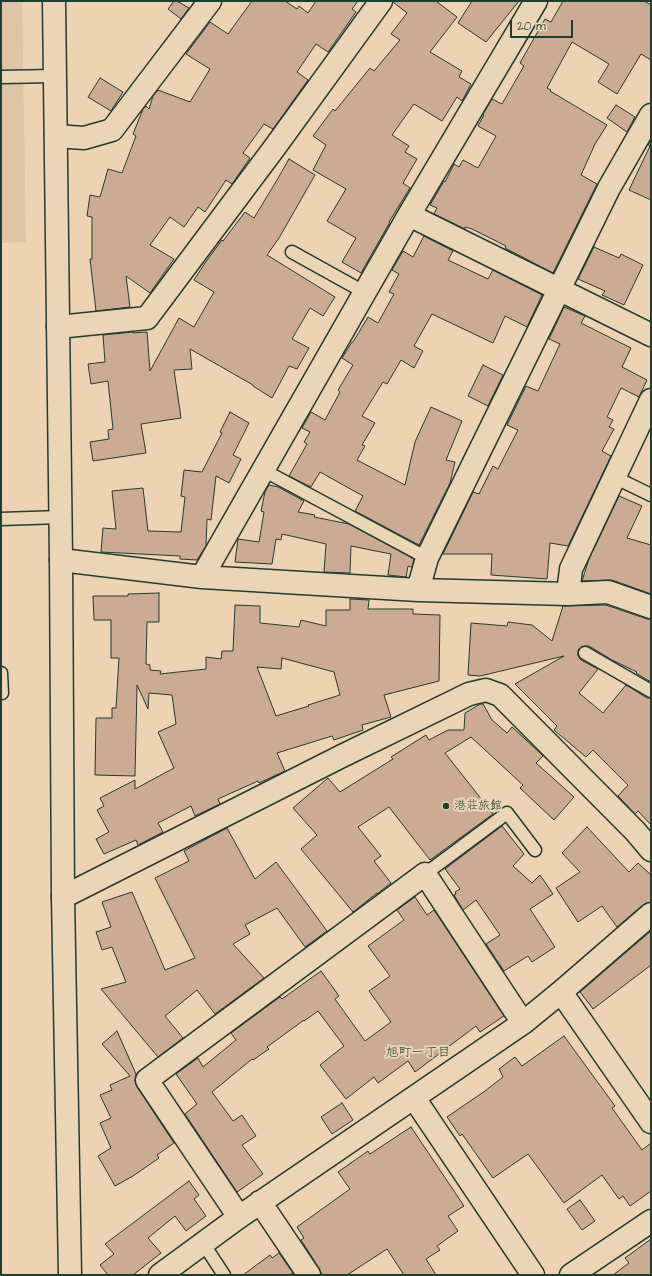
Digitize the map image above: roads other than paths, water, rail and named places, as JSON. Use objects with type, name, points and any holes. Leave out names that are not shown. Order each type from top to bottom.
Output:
[{"type":"street","points":[[54,1],[61,560],[63,897],[70,1275]]},
{"type":"street","points":[[56,136],[84,138],[112,130],[210,1]]},
{"type":"street","points":[[58,327],[147,318],[275,147],[381,1]]},
{"type":"street","points":[[202,577],[364,292],[536,1]]},
{"type":"street","points":[[418,590],[427,558],[609,188],[651,115]]},
{"type":"street","points":[[409,215],[651,334]]},
{"type":"street","points":[[568,594],[571,569],[651,400]]},
{"type":"street","points":[[61,560],[202,577],[418,590],[568,594],[608,592],[651,608]]},
{"type":"street","points":[[63,897],[342,756],[469,694],[486,690],[500,695],[635,831],[651,850]]},
{"type":"street","points":[[239,1217],[147,1080],[425,874],[523,1023]]},
{"type":"street","points":[[160,1275],[260,1202],[523,1023],[651,914]]},
{"type":"street","points":[[561,992],[651,1122]]},
{"type":"street","points":[[414,1098],[533,1275]]},
{"type":"street","points":[[260,1202],[309,1275]]},
{"type":"street","points":[[571,1275],[651,1221]]},
{"type":"lane","points":[[1,77],[55,76]]},
{"type":"lane","points":[[292,252],[364,292]]},
{"type":"lane","points":[[263,470],[427,558]]},
{"type":"lane","points":[[614,477],[651,495]]},
{"type":"lane","points":[[1,519],[60,517]]},
{"type":"lane","points":[[585,653],[651,691]]},
{"type":"lane","points":[[1,673],[2,693]]},
{"type":"lane","points":[[425,874],[507,813],[535,850]]},
{"type":"lane","points":[[203,1243],[224,1275]]},
{"type":"place","name":"港荘旅館","points":[[446,806]]},
{"type":"district","name":"旭町一丁目","points":[[418,1053]]}]
